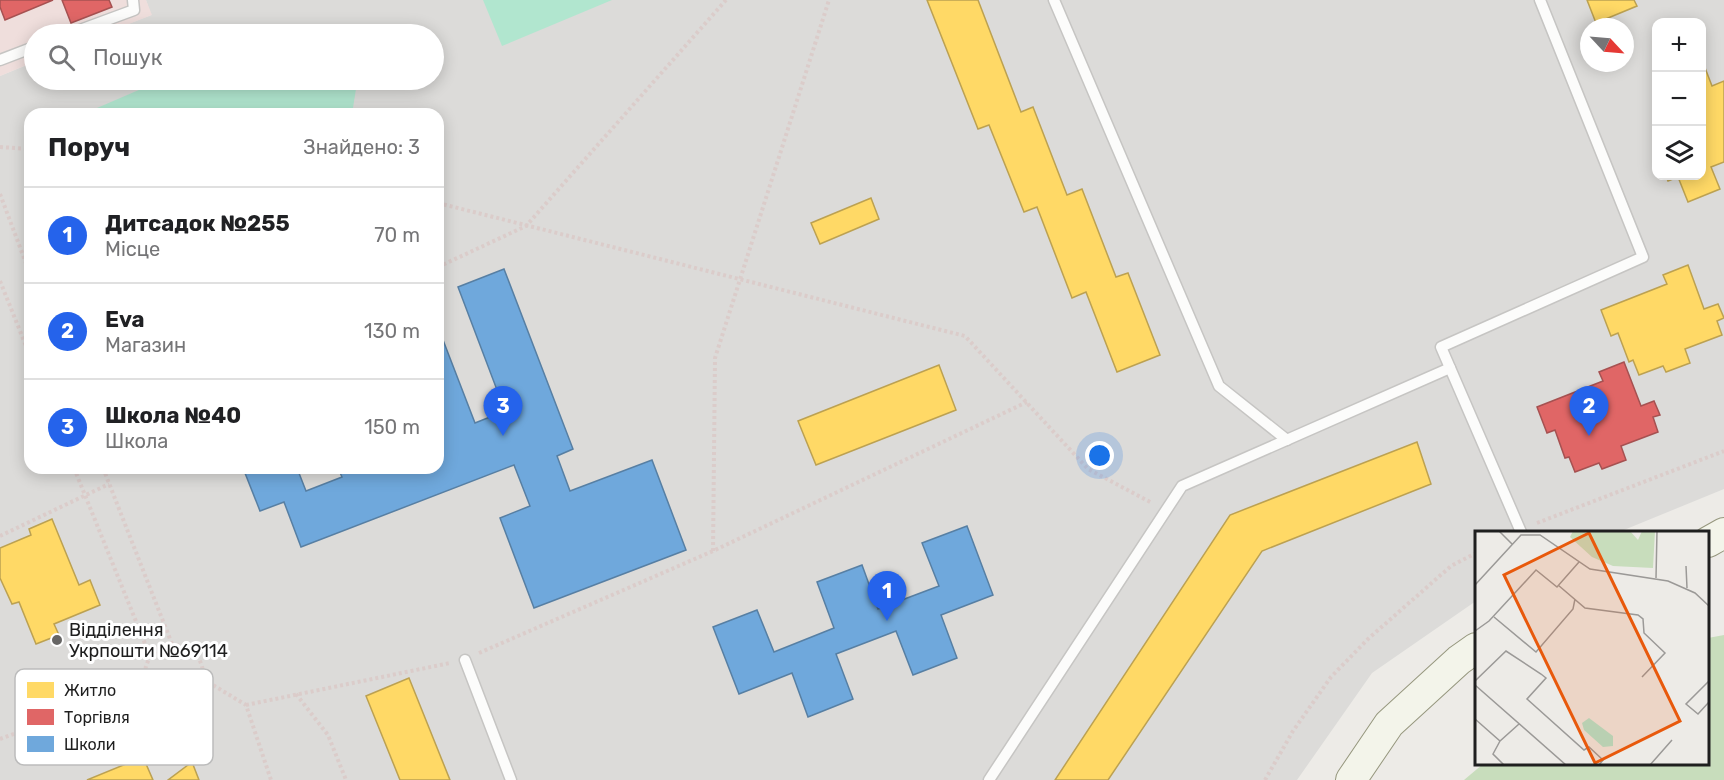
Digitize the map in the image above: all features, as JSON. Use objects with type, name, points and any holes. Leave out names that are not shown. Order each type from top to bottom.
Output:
[{"type":"main road","points":[[1709,543],[1724,532]]},
{"type":"main road","points":[[1351,780],[1389,724],[1459,660],[1475,649]]},
{"type":"lane","points":[[96,24],[134,10],[133,0]]},
{"type":"lane","points":[[1054,0],[1219,386],[1287,440]]},
{"type":"lane","points":[[1521,531],[1441,347],[1643,257],[1540,0]]},
{"type":"lane","points":[[0,60],[24,52]]},
{"type":"lane","points":[[989,780],[1182,486],[1450,368]]},
{"type":"lane","points":[[1709,544],[1724,547]]},
{"type":"lane","points":[[465,660],[511,780]]},
{"type":"path","points":[[444,264],[526,226],[726,0]]},
{"type":"path","points":[[713,551],[715,358],[829,0]]},
{"type":"path","points":[[0,147],[24,149]]},
{"type":"path","points":[[0,194],[24,258]]},
{"type":"path","points":[[444,204],[965,336],[1088,469],[1166,510]]},
{"type":"path","points":[[0,281],[24,341]]},
{"type":"path","points":[[246,705],[465,660],[713,551],[1027,402]]},
{"type":"path","points":[[1521,531],[1724,451]]},
{"type":"path","points":[[76,474],[150,656]]},
{"type":"path","points":[[105,474],[172,644]]},
{"type":"path","points":[[0,536],[109,484]]},
{"type":"path","points":[[1265,780],[1293,731],[1331,677],[1368,639],[1451,567],[1475,554]]},
{"type":"path","points":[[145,669],[150,656],[156,650],[172,644],[189,649],[196,654],[203,669]]},
{"type":"path","points":[[213,685],[246,705],[271,780]]},
{"type":"path","points":[[297,694],[327,735],[346,780]]},
{"type":"path","points":[[0,739],[15,733]]},
{"type":"shaded area","points":[[0,0],[146,0],[152,15],[129,24],[24,24],[24,66],[0,76]]},
{"type":"shaded area","points":[[146,0],[1724,0],[1724,489],[1621,531],[1475,531],[1475,602],[1372,673],[1297,780],[0,780],[0,76],[24,66],[24,90],[444,90],[444,24],[128,24],[151,15]]},
{"type":"green space","points":[[483,0],[612,0],[502,46]]},
{"type":"green space","points":[[139,90],[356,90],[353,108],[97,108]]},
{"type":"green space","points":[[1724,635],[1724,780],[1464,780],[1482,765],[1709,765],[1709,638]]},
{"type":"building: Житло","points":[[927,0],[978,0],[1021,112],[1033,107],[1067,195],[1082,189],[1116,277],[1128,273],[1160,355],[1117,372],[1086,292],[1072,298],[1037,207],[1024,212],[989,125],[978,129]]},
{"type":"building: Житло","points":[[1587,0],[1634,0],[1637,6],[1608,18],[1594,18]]},
{"type":"building: Житло","points":[[1706,70],[1712,86],[1724,81],[1724,162],[1711,167],[1720,189],[1688,202],[1679,180],[1706,180]]},
{"type":"building: Житло","points":[[871,198],[879,219],[820,244],[811,223]]},
{"type":"building: Житло","points":[[1688,265],[1704,309],[1718,304],[1724,318],[1717,321],[1722,335],[1685,349],[1690,363],[1666,372],[1663,366],[1639,375],[1633,360],[1629,362],[1618,333],[1611,336],[1601,310],[1667,284],[1663,275]]},
{"type":"building: Житло","points":[[939,365],[956,410],[816,465],[798,421]]},
{"type":"building: Житло","points":[[1417,442],[1431,484],[1262,551],[1108,780],[1055,780],[1230,515]]},
{"type":"building: Житло","points":[[52,519],[79,585],[90,580],[100,605],[54,624],[59,635],[36,644],[19,602],[12,604],[0,578],[0,548],[31,535],[29,529]]},
{"type":"building: Житло","points":[[409,678],[450,780],[400,780],[366,696]]},
{"type":"building: Житло","points":[[124,765],[146,765],[153,780],[87,780]]},
{"type":"building: Житло","points":[[188,765],[193,765],[199,780],[168,780]]},
{"type":"building: Торгівля","points":[[0,0],[53,0],[5,20]]},
{"type":"building: Торгівля","points":[[62,0],[109,0],[112,7],[71,23]]},
{"type":"building: Торгівля","points":[[1624,362],[1641,406],[1654,401],[1660,415],[1653,417],[1658,432],[1621,446],[1626,460],[1602,469],[1599,463],[1575,472],[1569,457],[1565,458],[1555,430],[1547,433],[1537,407],[1603,381],[1599,372]]},
{"type":"building: Школи","points":[[504,269],[573,449],[557,456],[570,491],[652,460],[686,550],[534,608],[500,518],[530,506],[514,465],[301,547],[284,502],[260,511],[245,474],[299,474],[306,491],[342,477],[341,474],[444,474],[444,343],[475,423],[505,411],[458,287]]},
{"type":"building: Школи","points":[[967,526],[993,595],[941,615],[957,658],[913,675],[896,631],[836,654],[853,699],[808,717],[792,673],[739,694],[713,627],[757,610],[774,652],[834,628],[817,582],[862,565],[878,609],[939,586],[922,543]]},
{"type":"place","name":"Школа №40","points":[[503,436]]},
{"type":"place","name":"Eva","points":[[1589,436]]},
{"type":"place","name":"Дитсадок №255","points":[[887,621]]},
{"type":"place","name":"Відділення Укрпошти №69114","points":[[57,640]]}]
